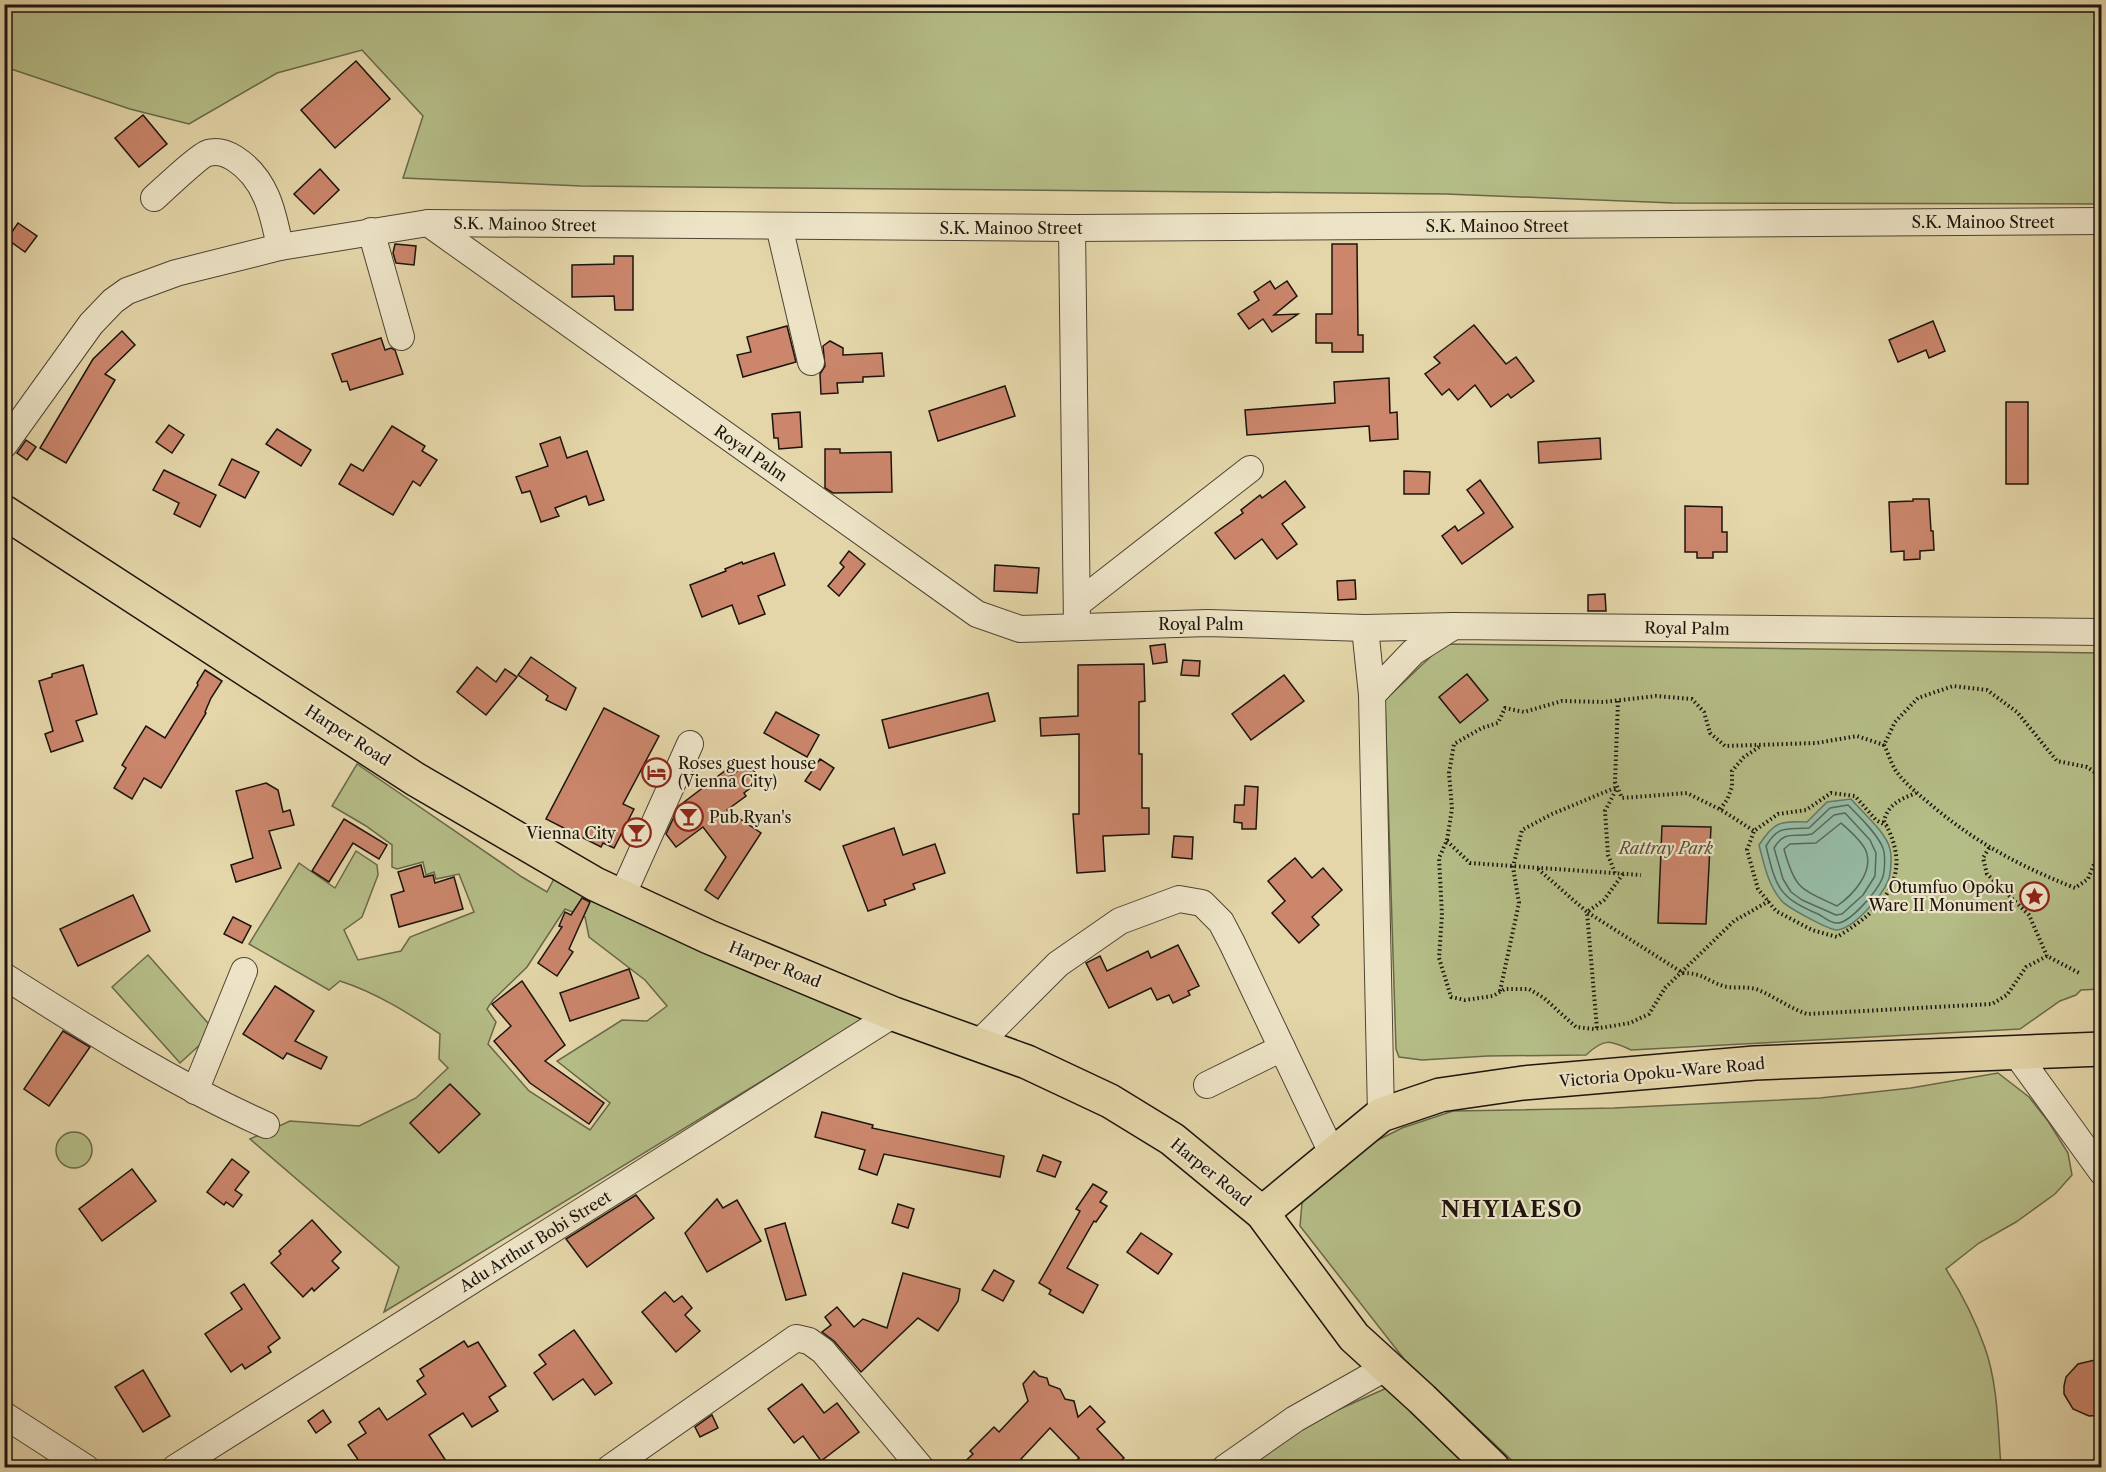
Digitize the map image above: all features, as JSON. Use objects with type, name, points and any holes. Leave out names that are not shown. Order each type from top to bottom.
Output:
[{"type":"main road","name":"Harper Road","points":[[4,512],[415,779],[595,884],[709,937],[894,1014],[1027,1062],[1110,1101],[1172,1139],[1262,1213],[1354,1337],[1492,1467]]},
{"type":"main road","name":"Victoria Opoku-Ware Road","points":[[1262,1213],[1381,1116],[1440,1095],[1523,1083],[1755,1064],[2102,1049]]},
{"type":"street","points":[[154,198],[206,153],[224,152],[242,162],[258,179],[273,211],[280,247]]},
{"type":"street","name":"S.K. Mainoo Street","points":[[4,444],[91,324],[113,301],[127,291],[176,273],[280,247],[428,223],[1072,228],[2102,221]]},
{"type":"street","name":"Royal Palm","points":[[428,223],[977,614],[1020,628],[1077,615],[1208,623],[1365,628],[1454,626],[2102,632]]},
{"type":"street","points":[[779,226],[812,362]]},
{"type":"street","points":[[1072,228],[1077,615]]},
{"type":"street","points":[[370,231],[401,337]]},
{"type":"street","points":[[1077,615],[1250,469]]},
{"type":"street","points":[[1372,695],[1413,652],[1454,626]]},
{"type":"street","points":[[1365,628],[1372,695],[1381,1116]]},
{"type":"street","points":[[622,896],[690,744]]},
{"type":"street","points":[[978,1044],[1058,964],[1120,921],[1179,898],[1202,903],[1221,922],[1333,1155]]},
{"type":"street","points":[[195,1091],[244,971]]},
{"type":"street","points":[[4,976],[147,1064],[219,1104],[266,1125]]},
{"type":"street","name":"Adu Arthur Bobi Street","points":[[175,1467],[894,1014]]},
{"type":"street","points":[[1207,1085],[1282,1048]]},
{"type":"street","points":[[2015,1052],[2102,1172]]},
{"type":"street","points":[[610,1467],[796,1338],[809,1341],[823,1351],[921,1467]]},
{"type":"street","points":[[1225,1467],[1295,1419],[1387,1367]]},
{"type":"street","points":[[4,1415],[86,1467]]},
{"type":"path","points":[[1884,745],[1895,722],[1918,698],[1953,686],[1987,690],[2017,712],[2057,761],[2087,767],[2102,777]]},
{"type":"path","points":[[1768,901],[1734,921],[1710,942],[1683,973],[1665,988],[1649,1014],[1630,1023],[1597,1029],[1576,1027],[1544,998],[1529,989],[1505,989],[1493,996],[1465,1000],[1451,997],[1439,958],[1442,915],[1439,858],[1447,840],[1452,809],[1449,773],[1454,744],[1482,728],[1498,723],[1505,708],[1524,712],[1562,701],[1618,701],[1656,696],[1692,699],[1704,712],[1710,733],[1725,746],[1817,743],[1857,736],[1884,745],[1895,770],[1916,793],[1957,826],[1989,848],[2075,888],[2088,879],[2102,845]]},
{"type":"path","points":[[1618,701],[1615,782],[1622,798],[1687,793],[1720,809],[1754,831]]},
{"type":"path","points":[[1720,809],[1727,800],[1732,787],[1732,771],[1744,757],[1759,746]]},
{"type":"path","points":[[1499,992],[1519,903],[1513,867],[1522,830],[1552,814],[1617,787]]},
{"type":"path","points":[[1616,873],[1608,855],[1605,811],[1617,787]]},
{"type":"path","points":[[1887,826],[1876,820],[1855,796],[1831,793],[1806,810],[1778,814],[1754,831],[1747,850],[1758,889],[1776,911],[1812,930],[1838,937],[1863,921],[1886,897],[1898,867],[1893,839],[1887,826],[1884,821],[1887,809],[1903,798],[1916,793]]},
{"type":"path","points":[[1447,840],[1470,863],[1641,875]]},
{"type":"path","points":[[1989,848],[1983,858],[1987,874],[2029,915],[2047,956],[2081,974]]},
{"type":"path","points":[[1537,868],[1587,912],[1683,973],[1697,973],[1725,987],[1753,988],[1773,996],[1791,1009],[1807,1014],[1992,1004],[2007,995],[2026,967],[2047,956]]},
{"type":"path","points":[[1587,912],[1604,900],[1623,874]]},
{"type":"path","points":[[1587,912],[1597,1029]]},
{"type":"green space","points":[[5,4],[2101,5],[2101,204],[1673,203],[1446,194],[581,186],[403,178],[423,116],[362,50],[277,73],[189,124],[130,109],[5,67]]},
{"type":"green space","name":"Rattray Park","points":[[1444,644],[2101,653],[2101,989],[2081,990],[2076,995],[2060,1001],[2020,1029],[1631,1050],[1607,1042],[1586,1055],[1488,1056],[1422,1060],[1399,1057],[1396,1049],[1385,700]]},
{"type":"green space","points":[[357,764],[547,892],[555,877],[863,1019],[384,1312],[399,1267],[250,1139],[290,1121],[359,1126],[416,1098],[448,1068],[439,1059],[440,1034],[367,991],[340,981],[329,990],[249,944],[299,863],[335,888],[356,851],[377,865],[378,875],[362,917],[344,930],[358,960],[401,951],[410,937],[474,912],[459,874],[436,879],[434,872],[426,875],[423,862],[397,869],[392,867],[392,845],[332,806]],"holes":[[[565,909],[585,917],[589,937],[645,980],[667,1006],[647,1021],[622,1020],[557,1061],[610,1103],[590,1130],[529,1091],[488,1044],[496,1022],[487,1009],[493,1000],[527,967]]]},
{"type":"green space","points":[[148,955],[215,1031],[180,1063],[112,987]]},
{"type":"green space","points":[[1998,1073],[2029,1097],[2048,1121],[2068,1153],[2072,1175],[2055,1194],[2016,1222],[1979,1243],[1946,1269],[1963,1297],[1981,1337],[1989,1362],[1997,1407],[2001,1467],[1519,1467],[1404,1359],[1300,1226],[1302,1203],[1313,1186],[1364,1147],[1402,1128],[1453,1111],[1614,1108],[1820,1098],[1911,1088]]},
{"type":"green space","points":[[74,1132],[87,1137],[92,1150],[87,1163],[74,1168],[61,1163],[56,1150],[61,1137]]},
{"type":"green space","points":[[1389,1387],[1474,1468],[1243,1468],[1313,1421]]},
{"type":"water","points":[[1851,799],[1879,829],[1888,843],[1891,852],[1890,870],[1885,887],[1873,903],[1851,924],[1837,930],[1808,918],[1781,900],[1770,881],[1759,845],[1773,827],[1783,823],[1807,822],[1827,802]]},
{"type":"building","points":[[356,61],[390,99],[335,148],[301,110]]},
{"type":"building","points":[[143,115],[167,144],[139,167],[115,138]]},
{"type":"building","points":[[320,169],[339,190],[314,214],[294,194]]},
{"type":"building","points":[[18,223],[37,236],[25,252],[7,239]]},
{"type":"building","points":[[395,244],[416,246],[414,265],[396,263],[393,253]]},
{"type":"building","points":[[1332,244],[1357,244],[1358,335],[1363,335],[1363,352],[1332,352],[1332,343],[1316,343],[1316,314],[1332,314]]},
{"type":"building","points":[[614,256],[633,256],[633,310],[615,310],[614,296],[572,297],[572,265],[614,264]]},
{"type":"building","points":[[1270,281],[1275,289],[1287,281],[1297,296],[1274,315],[1298,314],[1272,332],[1263,319],[1249,329],[1238,314],[1259,300],[1254,292]]},
{"type":"building","points":[[1933,321],[1945,351],[1929,358],[1926,350],[1898,362],[1889,340]]},
{"type":"building","points":[[1474,325],[1506,364],[1516,357],[1534,381],[1511,398],[1508,394],[1491,407],[1475,385],[1458,400],[1449,389],[1442,395],[1425,374],[1440,363],[1434,357]]},
{"type":"building","points":[[787,326],[796,362],[743,377],[737,355],[751,352],[747,337]]},
{"type":"building","points":[[122,331],[135,345],[105,374],[115,380],[66,463],[40,448],[93,359]]},
{"type":"building","points":[[381,338],[385,350],[391,348],[395,350],[403,374],[350,390],[347,381],[342,382],[332,354]]},
{"type":"building","points":[[830,341],[843,348],[843,355],[882,353],[884,376],[863,377],[863,382],[837,383],[838,393],[821,394],[820,374],[825,366],[823,346]]},
{"type":"building","points":[[1389,378],[1390,413],[1397,412],[1398,439],[1370,441],[1369,426],[1247,435],[1245,410],[1335,403],[1334,382]]},
{"type":"building","points":[[1005,386],[1015,416],[938,441],[929,411]]},
{"type":"building","points":[[2006,402],[2028,402],[2028,484],[2006,484]]},
{"type":"building","points":[[800,412],[802,447],[779,449],[778,438],[774,438],[772,414]]},
{"type":"building","points":[[169,425],[184,435],[172,453],[156,442]]},
{"type":"building","points":[[392,426],[425,446],[422,451],[437,460],[420,486],[413,481],[393,515],[339,484],[351,464],[363,471]]},
{"type":"building","points":[[277,429],[311,450],[301,466],[266,444]]},
{"type":"building","points":[[560,437],[567,458],[587,451],[604,500],[589,505],[586,496],[555,508],[559,516],[541,522],[530,491],[522,493],[516,477],[548,466],[540,444]]},
{"type":"building","points":[[1600,438],[1601,459],[1539,463],[1538,442]]},
{"type":"building","points":[[26,440],[36,447],[27,460],[17,453]]},
{"type":"building","points":[[825,449],[840,449],[840,453],[891,452],[892,492],[833,493],[825,488]]},
{"type":"building","points":[[232,459],[259,472],[245,498],[219,485]]},
{"type":"building","points":[[164,470],[216,495],[200,527],[174,514],[179,503],[153,490]]},
{"type":"building","points":[[1404,471],[1430,472],[1429,494],[1404,494]]},
{"type":"building","points":[[1480,480],[1513,527],[1462,564],[1442,536],[1455,526],[1458,531],[1484,513],[1467,490]]},
{"type":"building","points":[[1285,481],[1305,507],[1282,524],[1297,544],[1277,559],[1262,539],[1235,559],[1215,533],[1243,513],[1241,510],[1260,495],[1262,498]]},
{"type":"building","points":[[1913,499],[1929,499],[1934,550],[1920,551],[1920,559],[1904,560],[1904,551],[1891,552],[1889,502],[1913,501]]},
{"type":"building","points":[[1685,506],[1722,507],[1722,532],[1727,532],[1727,552],[1713,552],[1713,558],[1697,558],[1697,552],[1685,552]]},
{"type":"building","points":[[849,551],[865,564],[839,596],[828,586],[844,567],[840,563]]},
{"type":"building","points":[[774,553],[785,585],[758,596],[765,614],[739,624],[732,605],[702,617],[690,585],[742,562],[743,564]]},
{"type":"building","points":[[995,565],[1039,568],[1037,593],[994,591]]},
{"type":"building","points":[[1355,580],[1356,599],[1338,600],[1337,581]]},
{"type":"building","points":[[1605,594],[1606,611],[1588,611],[1588,595]]},
{"type":"building","points":[[1165,644],[1167,662],[1153,664],[1150,646]]},
{"type":"building","points":[[531,657],[576,688],[566,710],[546,700],[548,696],[518,675]]},
{"type":"building","points":[[1183,660],[1200,661],[1199,676],[1181,675]]},
{"type":"building","points":[[1144,664],[1145,701],[1139,702],[1139,754],[1142,754],[1142,808],[1149,808],[1149,834],[1103,836],[1105,871],[1077,873],[1073,814],[1079,814],[1079,734],[1041,736],[1040,718],[1078,716],[1078,665]]},
{"type":"building","points":[[83,665],[97,714],[76,721],[83,741],[51,752],[45,734],[53,731],[39,681],[52,677],[52,674]]},
{"type":"building","points":[[477,667],[496,682],[505,669],[517,677],[486,715],[457,692]]},
{"type":"building","points":[[205,670],[222,681],[211,698],[206,713],[161,788],[144,778],[132,799],[114,788],[126,768],[122,765],[146,726],[165,738]]},
{"type":"building","points":[[1467,674],[1488,700],[1460,723],[1439,697]]},
{"type":"building","points":[[1284,675],[1304,701],[1251,740],[1232,714]]},
{"type":"building","points":[[988,693],[995,721],[889,748],[882,720]]},
{"type":"building","points":[[604,708],[659,736],[623,804],[634,809],[614,848],[603,843],[601,847],[546,819]]},
{"type":"building","points":[[776,712],[819,735],[807,757],[764,733]]},
{"type":"building","points":[[820,759],[834,768],[820,790],[805,781]]},
{"type":"building","points":[[748,763],[761,780],[744,793],[746,796],[727,810],[761,833],[718,899],[705,890],[726,857],[703,827],[676,847],[666,834],[679,806],[726,770],[731,776]]},
{"type":"building","points":[[266,783],[278,790],[283,812],[290,810],[294,825],[269,831],[281,868],[236,882],[231,865],[253,858],[236,791]]},
{"type":"building","points":[[1245,786],[1258,787],[1256,829],[1242,829],[1242,823],[1234,822],[1235,805],[1244,805]]},
{"type":"building","points":[[344,819],[387,845],[379,859],[353,843],[329,882],[312,871]]},
{"type":"building","points":[[1662,826],[1711,827],[1706,924],[1658,923]]},
{"type":"building","points":[[894,828],[903,855],[935,844],[945,873],[913,884],[915,889],[884,900],[886,905],[868,911],[843,846]]},
{"type":"building","points":[[1174,836],[1193,837],[1192,859],[1172,857]]},
{"type":"building","points":[[1295,858],[1312,878],[1323,868],[1342,890],[1312,917],[1319,925],[1299,943],[1272,913],[1285,901],[1268,881]]},
{"type":"building","points":[[421,865],[424,877],[433,875],[435,883],[454,877],[463,909],[399,927],[391,895],[404,891],[398,872]]},
{"type":"building","points":[[133,895],[150,931],[78,966],[60,929]]},
{"type":"building","points":[[582,898],[590,902],[569,949],[573,952],[557,976],[538,963],[562,927],[559,926],[565,912],[571,915]]},
{"type":"building","points":[[233,917],[251,926],[242,943],[224,934]]},
{"type":"building","points":[[1178,945],[1199,986],[1188,991],[1190,995],[1173,1003],[1169,995],[1157,1000],[1151,988],[1109,1008],[1086,963],[1100,956],[1107,971],[1148,951],[1151,958]]},
{"type":"building","points":[[629,969],[639,998],[570,1021],[560,993]]},
{"type":"building","points":[[522,981],[565,1045],[545,1061],[604,1103],[589,1124],[530,1083],[494,1041],[511,1026],[492,1004]]},
{"type":"building","points":[[275,986],[314,1011],[295,1041],[327,1057],[321,1069],[287,1053],[283,1059],[243,1034]]},
{"type":"building","points":[[63,1031],[90,1047],[49,1106],[24,1089]]},
{"type":"building","points":[[450,1084],[480,1114],[439,1153],[410,1123]]},
{"type":"building","points":[[822,1112],[873,1125],[872,1128],[1004,1156],[1000,1177],[884,1154],[877,1175],[859,1169],[865,1150],[815,1137]]},
{"type":"building","points":[[1043,1155],[1061,1162],[1055,1177],[1037,1171]]},
{"type":"building","points":[[232,1159],[249,1172],[235,1190],[242,1195],[233,1207],[226,1202],[224,1205],[207,1192]]},
{"type":"building","points":[[132,1169],[156,1201],[102,1241],[79,1209]]},
{"type":"building","points":[[1093,1184],[1107,1192],[1100,1202],[1107,1206],[1096,1222],[1094,1221],[1067,1268],[1098,1285],[1083,1313],[1049,1294],[1051,1290],[1039,1283],[1080,1211],[1076,1209]]},
{"type":"building","points":[[636,1195],[654,1218],[587,1267],[566,1239]]},
{"type":"building","points":[[717,1199],[723,1208],[737,1200],[761,1241],[707,1272],[685,1233]]},
{"type":"building","points":[[898,1204],[914,1209],[908,1228],[892,1223]]},
{"type":"building","points":[[312,1220],[341,1252],[332,1261],[339,1268],[314,1291],[312,1288],[303,1297],[271,1263],[281,1254],[279,1251]]},
{"type":"building","points":[[785,1223],[806,1295],[786,1300],[765,1229]]},
{"type":"building","points":[[1141,1233],[1172,1254],[1158,1274],[1127,1252]]},
{"type":"building","points":[[994,1270],[1014,1281],[1003,1301],[982,1290]]},
{"type":"building","points":[[903,1273],[960,1289],[958,1301],[938,1331],[918,1318],[861,1372],[834,1341],[822,1332],[831,1325],[825,1317],[837,1307],[854,1327],[863,1319],[887,1328]]},
{"type":"building","points":[[244,1284],[280,1338],[268,1347],[271,1352],[245,1369],[242,1364],[231,1372],[205,1334],[242,1309],[231,1293]]},
{"type":"building","points":[[665,1292],[674,1302],[682,1296],[692,1308],[685,1315],[700,1331],[676,1352],[642,1312]]},
{"type":"building","points":[[574,1330],[612,1383],[595,1395],[583,1379],[553,1400],[534,1373],[546,1364],[539,1355]]},
{"type":"building","points":[[464,1341],[468,1347],[478,1342],[506,1386],[489,1397],[498,1411],[472,1427],[463,1413],[429,1435],[450,1467],[363,1467],[348,1445],[366,1433],[359,1422],[379,1408],[387,1420],[426,1394],[417,1381],[424,1376],[420,1369]]},
{"type":"building","points":[[2095,1360],[2102,1362],[2102,1415],[2089,1416],[2073,1409],[2064,1394],[2064,1386],[2066,1377],[2078,1364]]},
{"type":"building","points":[[143,1370],[170,1416],[143,1432],[115,1387]]},
{"type":"building","points":[[1034,1371],[1039,1376],[1047,1378],[1049,1385],[1060,1389],[1065,1399],[1074,1401],[1078,1417],[1090,1406],[1105,1422],[1097,1429],[1124,1458],[1114,1467],[1070,1467],[1079,1458],[1050,1428],[1021,1459],[1028,1467],[959,1467],[973,1454],[970,1451],[994,1427],[999,1432],[1028,1401],[1023,1384]]},
{"type":"building","points":[[802,1384],[824,1413],[837,1403],[859,1432],[821,1461],[803,1436],[794,1443],[768,1409]]},
{"type":"building","points":[[323,1410],[331,1422],[316,1433],[308,1421]]},
{"type":"building","points":[[712,1415],[718,1428],[700,1437],[695,1427]]},
{"type":"place","name":"Roses guest house (Vienna City)","points":[[657,772]]},
{"type":"place","name":"Pub Ryan's","points":[[688,817]]},
{"type":"place","name":"Vienna City","points":[[637,833]]},
{"type":"place","name":"Otumfuo Opoku Ware II Monument","points":[[2035,896]]},
{"type":"district","name":"NHYIAESO","points":[[1512,1209]]}]
